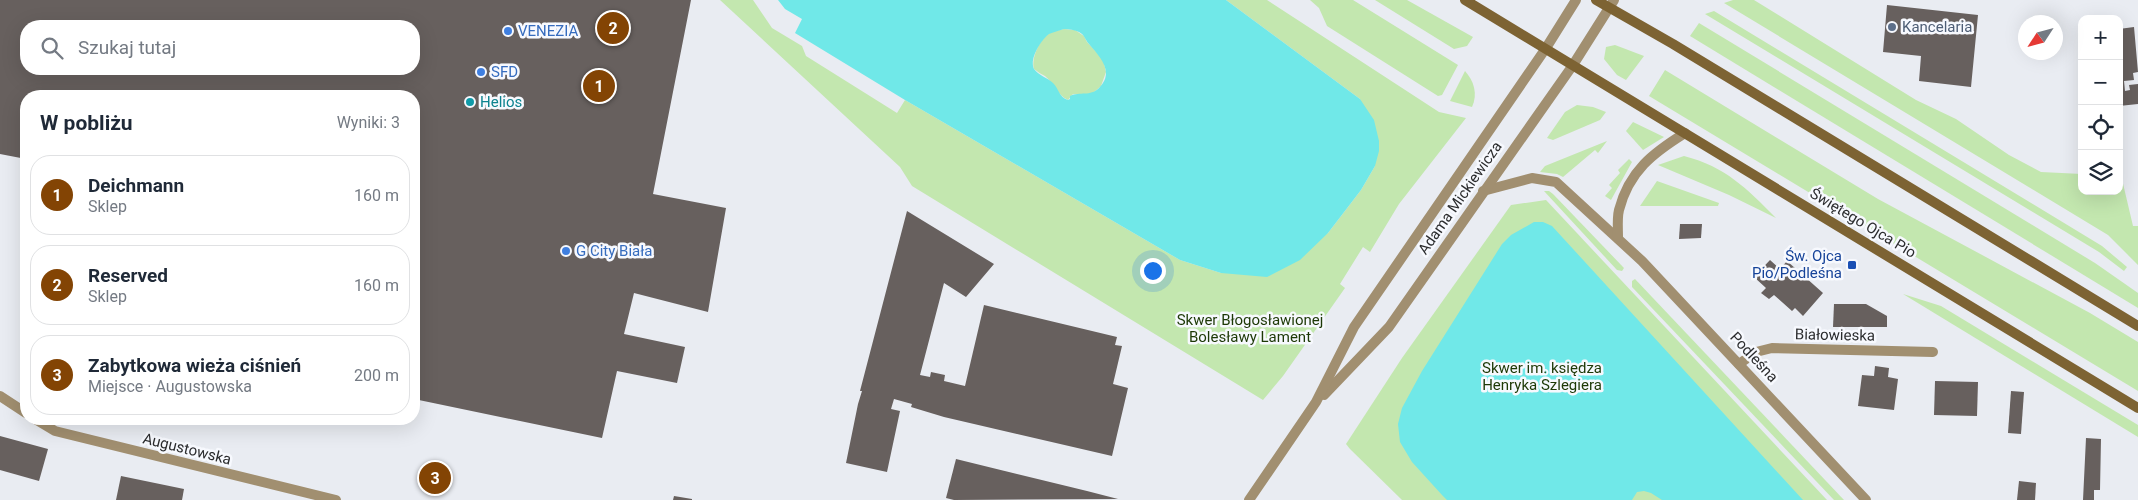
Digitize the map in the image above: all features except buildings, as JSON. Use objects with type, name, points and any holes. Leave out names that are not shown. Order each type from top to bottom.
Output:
[{"type":"main road","name":"Świętego Ojca Pio","points":[[1465,0],[2138,408]]},
{"type":"main road","points":[[1596,0],[1612,4],[1673,44],[2138,326]]},
{"type":"street","name":"Adama Mickiewicza","points":[[1249,500],[1316,402],[1354,327],[1546,48],[1576,0]]},
{"type":"street","name":"Adama Mickiewicza","points":[[1316,402],[1389,327],[1573,65],[1612,4]]},
{"type":"street","points":[[1618,237],[1619,210],[1634,175],[1642,163],[1685,132]]},
{"type":"street","name":"Podleśna","points":[[1483,191],[1532,178],[1556,182],[1618,237],[1866,500]]},
{"type":"street","name":"Białowieska","points":[[1739,364],[1756,352],[1772,348],[1934,352]]},
{"type":"street","points":[[0,396],[20,409]]},
{"type":"street","name":"Augustowska","points":[[45,425],[55,431],[336,500]]},
{"type":"green space","name":"Skwer Błogosławionej Bolesławy Lament","points":[[720,0],[753,0],[772,28],[802,46],[806,56],[897,113],[905,100],[1180,260],[1221,273],[1328,233],[1361,190],[1375,166],[1360,99],[1226,0],[1267,0],[1439,112],[1466,118],[1399,204],[1370,252],[1363,247],[1340,284],[1345,288],[1283,376],[1263,400],[912,186],[900,167]]},
{"type":"green space","points":[[1310,0],[1353,0],[1458,65],[1442,95],[1438,96],[1327,26],[1319,8]]},
{"type":"green space","points":[[1375,0],[1407,0],[1473,37],[1467,46],[1454,49]]},
{"type":"green space","points":[[1733,0],[1754,0],[1916,100],[1956,119],[2009,155],[2041,172],[2078,174],[2078,195],[2123,195],[2123,184],[2133,226],[2138,226],[2138,265],[2108,235],[1724,3]]},
{"type":"green space","points":[[1714,11],[2102,246],[2127,267],[2124,271],[2099,252],[1705,14]]},
{"type":"green space","points":[[1699,23],[2095,263],[2138,293],[2138,308],[1690,36]]},
{"type":"green space","points":[[1064,29],[1075,30],[1084,36],[1087,42],[1103,59],[1106,72],[1101,86],[1092,94],[1073,94],[1068,100],[1061,96],[1045,76],[1034,69],[1033,64],[1037,48],[1044,38],[1052,32]]},
{"type":"green space","points":[[1615,45],[1644,56],[1626,80],[1617,75],[1604,59],[1606,47]]},
{"type":"green space","points":[[1665,70],[1878,199],[2090,313],[2138,342],[2138,391],[1649,96]]},
{"type":"green space","points":[[1465,71],[1471,79],[1475,93],[1472,107],[1450,101]]},
{"type":"green space","points":[[1577,105],[1593,107],[1606,112],[1600,120],[1553,140],[1547,138],[1565,112]]},
{"type":"green space","points":[[1633,122],[1664,137],[1643,150],[1626,131]]},
{"type":"green space","points":[[1607,141],[1598,153],[1595,150],[1563,177],[1557,174],[1540,172],[1545,166]]},
{"type":"green space","points":[[1684,156],[1712,166],[1724,173],[1745,188],[1776,218],[1729,195],[1658,165]]},
{"type":"green space","points":[[1629,159],[1632,162],[1611,200],[1605,196],[1612,188],[1609,185],[1620,173],[1618,170]]},
{"type":"green space","points":[[1657,181],[1719,203],[1718,206],[1640,206]]},
{"type":"green space","points":[[1544,191],[1549,191],[1553,194],[1624,268],[1622,271],[1617,270]]},
{"type":"green space","name":"Skwer im. księdza Henryka Szlegiera","points":[[1546,200],[1827,500],[1402,500],[1350,449],[1346,444],[1402,358],[1511,205]]},
{"type":"green space","points":[[1635,279],[1844,500],[1834,500],[1632,287],[1632,281]]},
{"type":"green space","points":[[1903,294],[1941,306],[2138,425],[2138,437]]},
{"type":"water","points":[[778,0],[1226,0],[1360,99],[1374,120],[1379,141],[1379,151],[1375,166],[1361,190],[1328,233],[1300,260],[1267,277],[1221,273],[1180,260],[905,100],[795,33],[802,19],[785,9]],"holes":[[[1064,29],[1076,31],[1083,35],[1101,59],[1106,70],[1104,82],[1096,91],[1070,96],[1068,100],[1061,95],[1053,83],[1036,71],[1033,65],[1034,55],[1039,45],[1049,34]]]},
{"type":"water","name":"Skwer im. księdza Henryka Szlegiera","points":[[1534,222],[1543,222],[1552,226],[1803,500],[1662,500],[1644,491],[1637,492],[1632,500],[1447,500],[1442,495],[1412,462],[1400,442],[1398,424],[1402,408],[1422,371],[1502,244],[1511,235]]},
{"type":"place","name":"Kancelaria","points":[[1892,27]]},
{"type":"place","name":"Reserved","points":[[613,28]]},
{"type":"place","name":"VENEZIA","points":[[508,31]]},
{"type":"place","name":"SFD","points":[[481,72]]},
{"type":"place","name":"Deichmann","points":[[599,86]]},
{"type":"place","name":"Helios","points":[[470,102]]},
{"type":"place","name":"G City Biała","points":[[566,251]]},
{"type":"place","name":"Św. Ojca Pio/Podleśna","points":[[1852,265]]},
{"type":"place","name":"Zabytkowa wieża ciśnień","points":[[435,478]]}]
